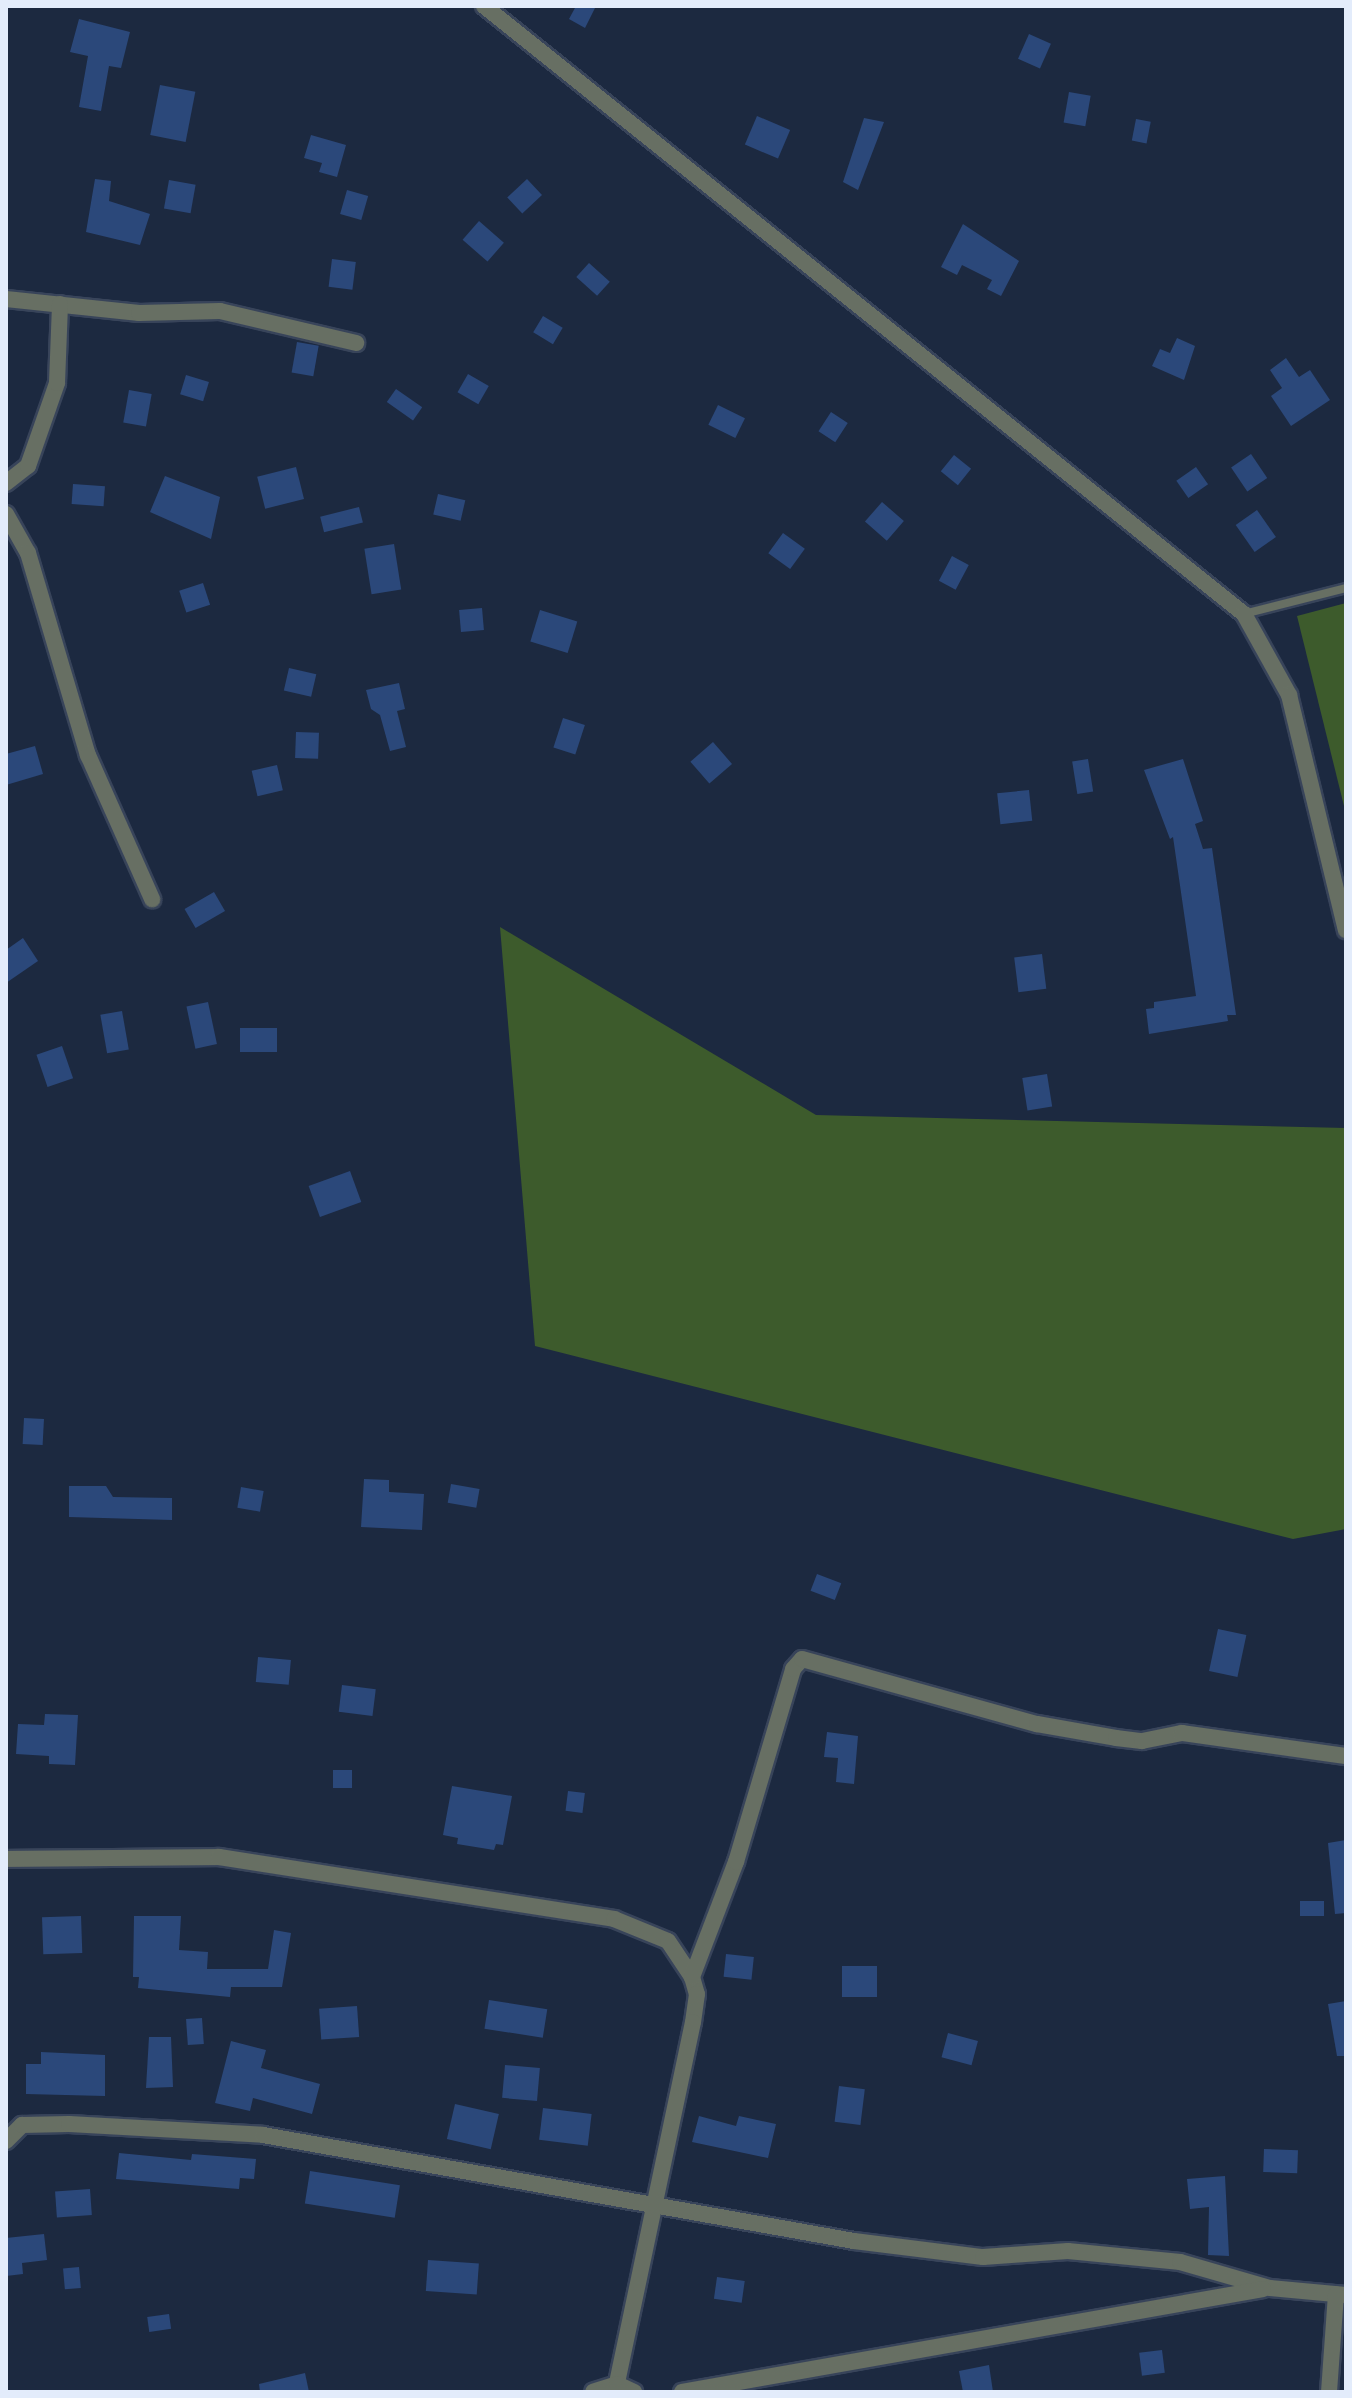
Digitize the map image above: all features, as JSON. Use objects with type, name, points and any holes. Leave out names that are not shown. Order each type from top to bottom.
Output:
[{"type":"street","points":[[484,6],[1244,614],[1289,695],[1346,930]]},
{"type":"street","points":[[6,299],[139,313],[220,311],[356,343]]},
{"type":"street","points":[[6,483],[28,466],[57,383],[60,304]]},
{"type":"street","points":[[6,514],[28,553],[88,755],[152,899]]},
{"type":"street","points":[[619,2388],[651,2207],[693,2022],[692,1977],[736,1862],[793,1669],[802,1659],[1037,1724],[1142,1741],[1182,1733],[1346,1756]]},
{"type":"street","points":[[6,1859],[219,1857],[536,1905],[650,1930],[668,1941],[692,1977]]},
{"type":"street","points":[[6,2141],[22,2125],[69,2124],[263,2135],[651,2207],[983,2257],[1068,2251],[1180,2262],[1270,2288],[1341,2294],[1329,2392]]},
{"type":"street","points":[[682,2392],[1270,2288]]},
{"type":"street","points":[[593,2392],[619,2388],[634,2392]]},
{"type":"lane","points":[[1244,614],[1346,588]]},
{"type":"green space","points":[[1346,603],[1346,814],[1297,616]]},
{"type":"green space","points":[[500,927],[816,1115],[1346,1128],[1346,1529],[1293,1539],[535,1346]]},
{"type":"building","points":[[576,6],[596,6],[585,28],[569,19]]},
{"type":"building","points":[[79,19],[130,32],[121,68],[109,66],[101,111],[79,107],[88,56],[70,52]]},
{"type":"building","points":[[1029,34],[1051,44],[1040,68],[1018,59]]},
{"type":"building","points":[[160,85],[195,92],[186,142],[150,135]]},
{"type":"building","points":[[1069,92],[1091,96],[1085,126],[1064,123]]},
{"type":"building","points":[[757,116],[790,130],[778,159],[745,145]]},
{"type":"building","points":[[864,118],[884,122],[858,190],[843,182]]},
{"type":"building","points":[[1136,119],[1151,122],[1147,143],[1132,141]]},
{"type":"building","points":[[311,135],[346,145],[337,177],[319,172],[322,163],[304,158]]},
{"type":"building","points":[[95,179],[111,181],[109,201],[150,214],[140,245],[86,232]]},
{"type":"building","points":[[527,179],[542,195],[522,214],[507,197]]},
{"type":"building","points":[[169,180],[196,185],[191,213],[164,209]]},
{"type":"building","points":[[347,190],[368,196],[361,220],[340,214]]},
{"type":"building","points":[[479,221],[504,243],[488,262],[463,240]]},
{"type":"building","points":[[963,224],[1019,261],[1001,296],[987,289],[992,280],[962,265],[957,275],[941,267]]},
{"type":"building","points":[[332,259],[356,262],[352,290],[329,287]]},
{"type":"building","points":[[589,263],[610,282],[597,296],[576,277]]},
{"type":"building","points":[[543,316],[563,328],[553,344],[533,332]]},
{"type":"building","points":[[1177,338],[1195,346],[1184,380],[1152,366],[1160,349],[1170,353]]},
{"type":"building","points":[[297,342],[319,346],[313,376],[292,373]]},
{"type":"building","points":[[1286,358],[1299,377],[1310,370],[1330,400],[1291,426],[1271,396],[1282,388],[1270,370]]},
{"type":"building","points":[[468,374],[489,386],[478,404],[458,392]]},
{"type":"building","points":[[186,375],[209,382],[203,401],[180,394]]},
{"type":"building","points":[[396,389],[422,407],[413,420],[387,402]]},
{"type":"building","points":[[129,390],[152,394],[146,426],[123,422]]},
{"type":"building","points":[[718,405],[745,418],[735,438],[708,425]]},
{"type":"building","points":[[831,412],[848,423],[835,442],[818,431]]},
{"type":"building","points":[[1251,454],[1267,478],[1247,491],[1231,467]]},
{"type":"building","points":[[954,455],[971,469],[958,485],[941,471]]},
{"type":"building","points":[[296,467],[304,499],[265,509],[257,477]]},
{"type":"building","points":[[1196,467],[1208,484],[1188,498],[1176,481]]},
{"type":"building","points":[[165,476],[220,497],[211,539],[150,512]]},
{"type":"building","points":[[73,484],[105,486],[104,506],[72,504]]},
{"type":"building","points":[[438,494],[465,500],[461,521],[433,514]]},
{"type":"building","points":[[882,502],[904,521],[887,541],[865,522]]},
{"type":"building","points":[[359,507],[363,523],[324,532],[320,517]]},
{"type":"building","points":[[1257,510],[1276,537],[1255,552],[1236,525]]},
{"type":"building","points":[[783,533],[805,549],[790,569],[768,553]]},
{"type":"building","points":[[394,544],[401,589],[372,594],[364,549]]},
{"type":"building","points":[[952,556],[969,565],[956,590],[939,581]]},
{"type":"building","points":[[203,583],[210,605],[186,613],[179,591]]},
{"type":"building","points":[[482,608],[484,630],[461,632],[459,610]]},
{"type":"building","points":[[540,610],[577,621],[568,653],[530,642]]},
{"type":"building","points":[[289,668],[316,674],[311,697],[284,690]]},
{"type":"building","points":[[399,683],[405,709],[397,711],[406,747],[390,751],[380,715],[371,709],[366,690]]},
{"type":"building","points":[[563,718],[585,725],[575,755],[553,747]]},
{"type":"building","points":[[296,732],[319,733],[318,759],[295,758]]},
{"type":"building","points":[[713,742],[732,764],[709,784],[690,762]]},
{"type":"building","points":[[35,746],[43,774],[6,785],[6,754]]},
{"type":"building","points":[[1088,759],[1093,792],[1077,794],[1072,762]]},
{"type":"building","points":[[1183,759],[1203,821],[1195,824],[1203,849],[1212,848],[1236,1015],[1227,1015],[1228,1021],[1149,1034],[1146,1009],[1154,1008],[1154,1002],[1196,996],[1173,837],[1170,839],[1144,770]]},
{"type":"building","points":[[277,765],[283,790],[258,796],[252,771]]},
{"type":"building","points":[[1029,790],[1032,821],[1000,824],[997,793]]},
{"type":"building","points":[[214,892],[225,911],[196,928],[185,909]]},
{"type":"building","points":[[23,938],[38,961],[6,983],[6,950]]},
{"type":"building","points":[[1042,954],[1046,989],[1018,992],[1014,957]]},
{"type":"building","points":[[208,1002],[217,1044],[195,1049],[186,1007]]},
{"type":"building","points":[[122,1011],[129,1049],[107,1053],[100,1015]]},
{"type":"building","points":[[240,1028],[277,1028],[277,1052],[240,1052]]},
{"type":"building","points":[[62,1046],[73,1078],[48,1087],[36,1055]]},
{"type":"building","points":[[1047,1074],[1052,1107],[1027,1111],[1022,1078]]},
{"type":"building","points":[[350,1171],[361,1202],[320,1217],[309,1186]]},
{"type":"building","points":[[24,1418],[44,1419],[43,1445],[23,1444]]},
{"type":"building","points":[[364,1479],[389,1480],[389,1492],[424,1494],[422,1530],[361,1527]]},
{"type":"building","points":[[451,1484],[480,1489],[476,1508],[448,1503]]},
{"type":"building","points":[[69,1486],[106,1486],[113,1497],[172,1498],[172,1520],[69,1517]]},
{"type":"building","points":[[241,1487],[264,1491],[260,1512],[237,1508]]},
{"type":"building","points":[[817,1574],[841,1583],[835,1600],[811,1591]]},
{"type":"building","points":[[1218,1629],[1246,1635],[1237,1677],[1209,1671]]},
{"type":"building","points":[[258,1657],[291,1660],[289,1685],[256,1682]]},
{"type":"building","points":[[342,1685],[376,1689],[372,1716],[339,1712]]},
{"type":"building","points":[[45,1714],[78,1715],[75,1765],[49,1764],[49,1756],[16,1754],[18,1724],[44,1725]]},
{"type":"building","points":[[827,1732],[858,1736],[854,1784],[836,1782],[838,1758],[824,1757]]},
{"type":"building","points":[[333,1770],[352,1770],[352,1788],[333,1788]]},
{"type":"building","points":[[452,1786],[512,1796],[503,1845],[496,1844],[494,1850],[457,1844],[458,1838],[443,1835]]},
{"type":"building","points":[[568,1791],[585,1793],[582,1813],[566,1811]]},
{"type":"building","points":[[1346,1840],[1346,1913],[1335,1914],[1328,1843]]},
{"type":"building","points":[[1300,1901],[1324,1901],[1324,1916],[1300,1916]]},
{"type":"building","points":[[81,1916],[82,1953],[43,1954],[42,1917]]},
{"type":"building","points":[[134,1916],[181,1916],[179,1950],[208,1952],[207,1969],[268,1969],[274,1930],[291,1933],[282,1987],[231,1987],[230,1997],[138,1988],[139,1977],[133,1977]]},
{"type":"building","points":[[726,1954],[754,1957],[751,1980],[724,1977]]},
{"type":"building","points":[[842,1966],[877,1966],[877,1997],[842,1997]]},
{"type":"building","points":[[489,2000],[547,2009],[543,2038],[484,2029]]},
{"type":"building","points":[[1346,2001],[1346,2056],[1337,2056],[1328,2004]]},
{"type":"building","points":[[357,2006],[359,2037],[321,2040],[319,2009]]},
{"type":"building","points":[[202,2018],[204,2044],[188,2045],[186,2019]]},
{"type":"building","points":[[948,2033],[978,2041],[971,2065],[942,2057]]},
{"type":"building","points":[[149,2037],[171,2037],[173,2087],[146,2088]]},
{"type":"building","points":[[231,2041],[266,2050],[261,2068],[320,2084],[312,2114],[253,2098],[250,2111],[215,2103]]},
{"type":"building","points":[[41,2052],[105,2055],[105,2096],[26,2094],[26,2064],[41,2064]]},
{"type":"building","points":[[505,2065],[540,2068],[537,2101],[502,2098]]},
{"type":"building","points":[[839,2086],[865,2089],[860,2125],[835,2122]]},
{"type":"building","points":[[455,2104],[499,2114],[491,2149],[447,2139]]},
{"type":"building","points":[[543,2108],[592,2114],[588,2146],[539,2140]]},
{"type":"building","points":[[699,2116],[736,2126],[739,2116],[776,2124],[768,2158],[692,2142]]},
{"type":"building","points":[[1264,2149],[1298,2150],[1297,2173],[1263,2172]]},
{"type":"building","points":[[119,2153],[191,2160],[192,2154],[256,2159],[254,2179],[240,2178],[239,2189],[116,2179]]},
{"type":"building","points":[[310,2171],[400,2185],[395,2218],[305,2204]]},
{"type":"building","points":[[1225,2176],[1229,2256],[1208,2255],[1209,2207],[1190,2209],[1187,2179]]},
{"type":"building","points":[[90,2189],[92,2215],[57,2217],[55,2191]]},
{"type":"building","points":[[44,2234],[47,2260],[22,2263],[23,2274],[6,2276],[6,2238]]},
{"type":"building","points":[[428,2260],[479,2264],[477,2294],[426,2291]]},
{"type":"building","points":[[79,2267],[81,2288],[65,2289],[63,2268]]},
{"type":"building","points":[[717,2277],[745,2281],[742,2303],[714,2299]]},
{"type":"building","points":[[169,2314],[171,2329],[149,2332],[147,2317]]},
{"type":"building","points":[[1162,2350],[1165,2373],[1142,2376],[1139,2353]]},
{"type":"building","points":[[989,2365],[993,2392],[963,2392],[959,2371]]},
{"type":"building","points":[[305,2373],[309,2392],[260,2392],[259,2384]]}]
